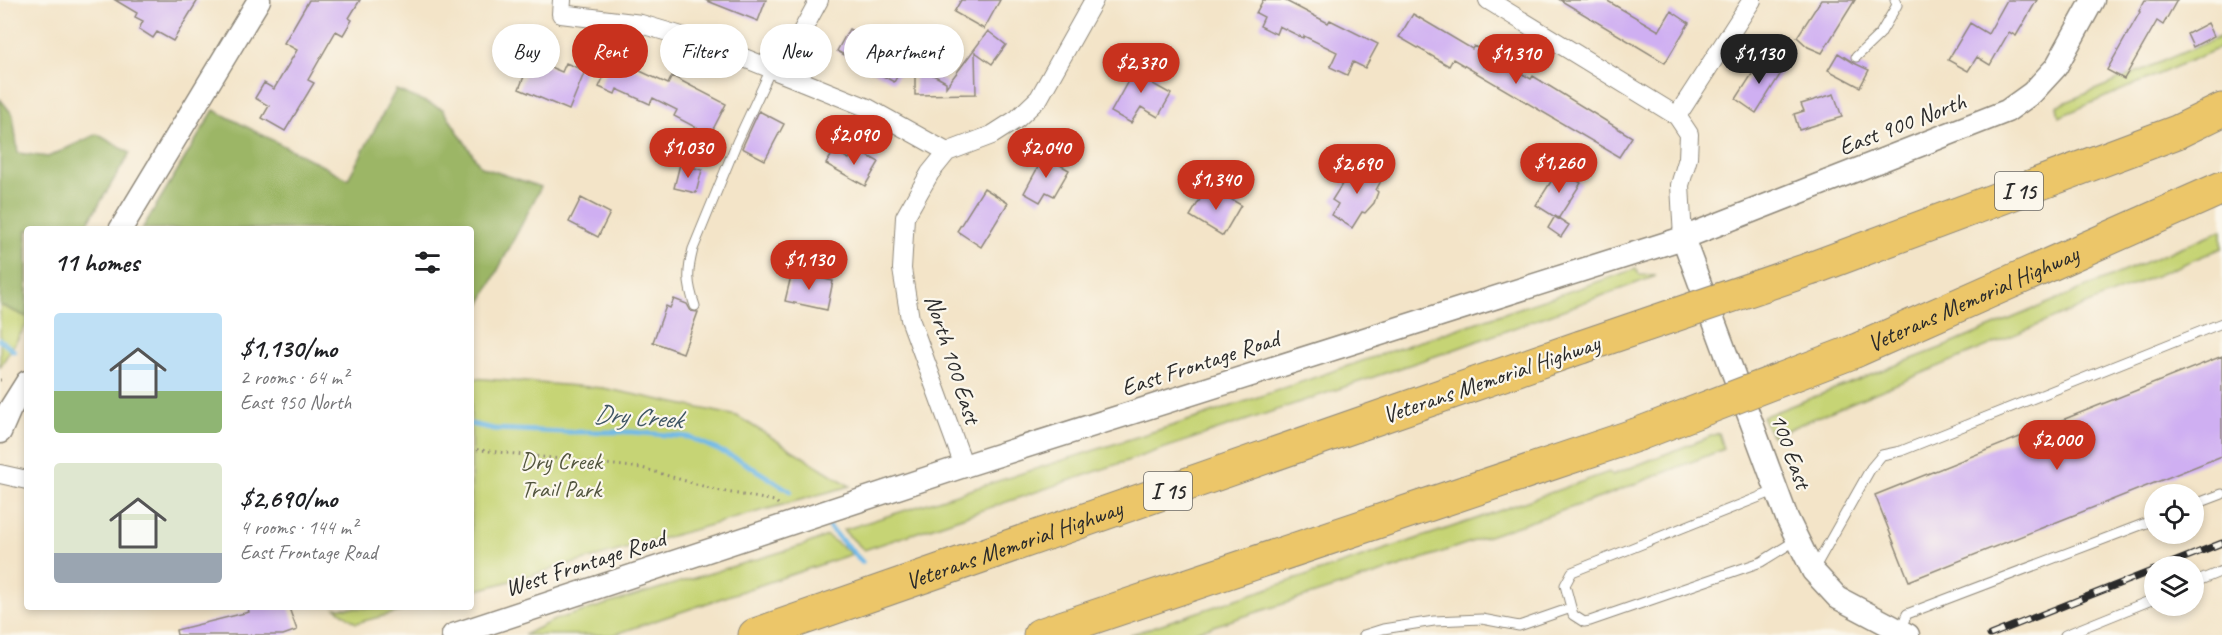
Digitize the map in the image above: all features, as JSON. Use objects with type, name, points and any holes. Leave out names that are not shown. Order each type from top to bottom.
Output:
[{"type":"highway","name":"Veterans Memorial Highway","points":[[755,635],[1813,268],[2177,132],[2222,110]]},
{"type":"highway","name":"Veterans Memorial Highway","points":[[1040,635],[1636,435],[1855,351],[2222,188]]},
{"type":"street","points":[[122,226],[259,0]]},
{"type":"street","points":[[804,24],[819,0]]},
{"type":"street","points":[[795,78],[868,108],[947,152],[992,135],[1017,119],[1039,98],[1094,0]]},
{"type":"street","points":[[1488,0],[1677,116],[1689,134],[1688,158],[1680,185],[1683,238]]},
{"type":"street","points":[[1677,116],[1752,0]]},
{"type":"street","name":"East 900 North","points":[[1683,238],[2007,111],[2032,93],[2056,67],[2093,0]]},
{"type":"street","points":[[561,7],[641,24],[712,45],[760,64]]},
{"type":"street","name":"North 100 East","points":[[947,152],[930,173],[905,217],[902,269],[910,320],[964,466]]},
{"type":"street","name":"East Frontage Road","points":[[733,543],[964,466],[1683,238]]},
{"type":"street","name":"100 East","points":[[1683,238],[1777,490],[1813,571],[1838,598],[1904,633]]},
{"type":"street","points":[[0,432],[24,386]]},
{"type":"street","points":[[0,474],[24,479]]},
{"type":"street","name":"West Frontage Road","points":[[453,635],[733,543]]},
{"type":"lane","points":[[1856,57],[1880,34],[1897,5],[1895,0]]},
{"type":"lane","points":[[695,306],[688,286],[688,266],[693,249],[737,142],[771,78]]},
{"type":"lane","points":[[1813,571],[1871,468],[1882,455],[1901,451],[2222,323]]},
{"type":"lane","points":[[1777,490],[1572,572],[1564,585],[1573,615],[1584,622],[1590,621],[1761,562],[1798,539]]},
{"type":"lane","points":[[2204,501],[2222,494]]},
{"type":"lane","points":[[1904,633],[1907,614],[2144,524]]},
{"type":"lane","points":[[2204,578],[2222,571]]},
{"type":"lane","points":[[2065,635],[2144,602]]},
{"type":"lane","points":[[1364,635],[1383,629],[1434,621],[1482,619],[1519,626],[1571,608]]},
{"type":"path","points":[[474,449],[642,468],[716,490],[775,501],[782,509]]},
{"type":"green space","points":[[2222,36],[2222,47],[2059,117],[2057,106]]},
{"type":"green space","points":[[396,90],[443,109],[481,167],[541,187],[474,316],[474,226],[144,226],[214,110],[348,179]]},
{"type":"green space","points":[[0,99],[13,115],[18,153],[48,157],[97,134],[130,153],[86,226],[24,226],[24,316],[0,305]]},
{"type":"green space","points":[[2222,230],[2222,248],[1772,436],[1762,417],[1951,344]]},
{"type":"green space","points":[[1636,269],[1639,275],[1656,276],[1453,350],[864,550],[843,530],[1206,415]]},
{"type":"green space","points":[[0,305],[24,316],[24,329],[0,367]]},
{"type":"green space","name":"Dry Creek Trail Park","points":[[474,378],[603,388],[737,416],[850,486],[474,591]]},
{"type":"green space","points":[[1719,433],[1724,449],[1602,497],[1393,569],[1185,635],[1129,635],[1609,472],[1612,475]]},
{"type":"green space","points":[[827,536],[852,554],[613,635],[524,635],[554,620],[801,546]]},
{"type":"green space","points":[[339,610],[406,610],[356,623]]},
{"type":"building","points":[[115,0],[198,0],[173,41],[157,32],[153,38],[139,29],[143,21],[135,17],[137,13]]},
{"type":"building","points":[[309,0],[360,0],[349,18],[352,20],[343,35],[336,31],[308,80],[314,83],[285,131],[262,118],[269,106],[255,98],[264,83],[274,89],[297,50],[284,43]]},
{"type":"building","points":[[705,0],[766,0],[758,21]]},
{"type":"building","points":[[961,0],[1000,0],[984,29],[954,12]]},
{"type":"building","points":[[1263,0],[1284,0],[1328,23],[1330,20],[1378,44],[1365,68],[1353,62],[1347,75],[1330,67],[1337,52],[1279,26],[1276,34],[1260,26],[1264,17],[1256,13]]},
{"type":"building","points":[[1560,0],[1606,0],[1659,31],[1671,11],[1689,23],[1665,63]]},
{"type":"building","points":[[1821,0],[1855,0],[1822,53],[1808,47],[1797,37]]},
{"type":"building","points":[[2007,0],[2037,0],[2016,36],[2009,32],[1990,65],[1977,57],[1968,71],[1948,60],[1970,23],[1988,34]]},
{"type":"building","points":[[2145,0],[2177,0],[2163,25],[2157,21],[2124,79],[2107,70]]},
{"type":"building","points":[[1413,14],[1472,49],[1474,46],[1531,79],[1533,76],[1632,137],[1619,157],[1453,59],[1449,66],[1399,37]]},
{"type":"building","points":[[2208,23],[2214,36],[2193,47],[2187,34]]},
{"type":"building","points":[[988,31],[1006,45],[992,64],[975,52],[976,94],[915,95],[915,78],[939,78],[946,82],[946,87],[953,78],[964,78],[964,63]]},
{"type":"building","points":[[844,38],[844,55],[837,51]]},
{"type":"building","points":[[1838,53],[1869,70],[1860,87],[1828,70]]},
{"type":"building","points":[[1763,57],[1783,70],[1756,113],[1736,99]]},
{"type":"building","points":[[1139,61],[1160,73],[1153,84],[1171,94],[1158,117],[1141,107],[1131,123],[1111,112]]},
{"type":"building","points":[[566,63],[572,66],[572,78],[582,78],[569,110],[519,89],[523,78],[560,78],[560,71],[562,72]]},
{"type":"building","points":[[648,75],[668,84],[671,78],[676,78],[726,104],[710,135],[674,116],[677,110],[653,98],[650,104],[617,89],[615,94],[599,87],[603,78],[648,78]]},
{"type":"building","points":[[1834,94],[1842,117],[1799,130],[1794,114],[1804,111],[1801,104]]},
{"type":"building","points":[[759,111],[784,124],[765,160],[742,148]]},
{"type":"building","points":[[855,149],[879,162],[865,186],[826,164],[834,151],[849,159]]},
{"type":"building","points":[[1044,156],[1069,170],[1054,196],[1046,192],[1040,202],[1024,193]]},
{"type":"building","points":[[680,164],[702,170],[696,193],[674,188]]},
{"type":"building","points":[[1363,164],[1383,177],[1376,190],[1378,192],[1374,203],[1365,213],[1362,212],[1352,228],[1332,215],[1338,204],[1332,200],[1349,173],[1355,177]]},
{"type":"building","points":[[1559,169],[1581,183],[1558,219],[1536,205]]},
{"type":"building","points":[[1208,186],[1241,205],[1223,236],[1190,216]]},
{"type":"building","points":[[984,188],[1008,203],[981,247],[957,231]]},
{"type":"building","points":[[581,198],[610,213],[598,237],[569,222]]},
{"type":"building","points":[[1555,216],[1569,225],[1561,237],[1548,228]]},
{"type":"building","points":[[792,272],[833,281],[827,310],[785,301]]},
{"type":"building","points":[[674,299],[687,304],[691,311],[698,312],[683,353],[653,342],[666,306],[670,308]]},
{"type":"building","points":[[2222,356],[2222,456],[2152,484],[2144,484],[2144,487],[1909,581],[1875,495]]},
{"type":"building","points":[[248,610],[290,610],[297,630],[283,635],[177,635],[176,630],[249,612]]},
{"type":"waterway","name":"Dry Creek","points":[[0,340],[14,351]]},
{"type":"waterway","name":"Dry Creek","points":[[474,425],[494,429],[632,432],[689,437],[740,460],[790,491]]},
{"type":"waterway","name":"Dry Creek","points":[[829,527],[862,562]]},
{"type":"railway","points":[[2189,556],[2222,543]]},
{"type":"railway","points":[[1990,635],[2144,574]]}]
